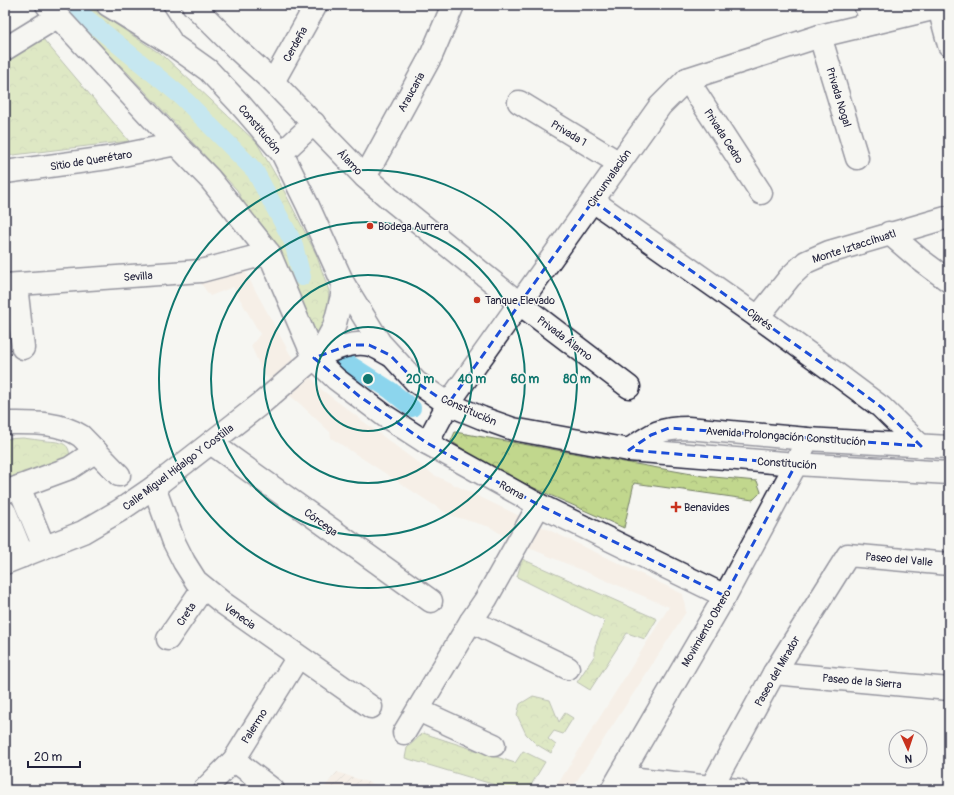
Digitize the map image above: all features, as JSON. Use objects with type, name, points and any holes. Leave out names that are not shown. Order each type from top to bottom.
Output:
[{"type":"street","name":"Constitución","points":[[108,5],[148,11],[173,45],[208,70],[282,153],[343,283],[380,343],[390,356],[416,382],[448,404],[513,429],[629,450],[796,464],[949,473]]},
{"type":"street","name":"Álamo","points":[[193,5],[314,123],[364,177],[520,304]]},
{"type":"street","name":"Cerdeña","points":[[273,82],[316,5]]},
{"type":"street","name":"Araucaria","points":[[364,177],[431,56],[452,5]]},
{"type":"street","name":"Circunvalación","points":[[427,443],[448,404],[619,163],[660,106],[687,79],[820,36],[869,14],[944,7]]},
{"type":"street","points":[[944,7],[949,45]]},
{"type":"street","points":[[5,49],[52,11],[210,179],[269,253],[314,358]]},
{"type":"street","name":"Privada Nogal","points":[[820,36],[857,158]]},
{"type":"street","name":"Privada Cedro","points":[[687,79],[761,193]]},
{"type":"street","name":"Privada 1","points":[[519,102],[619,163]]},
{"type":"street","points":[[282,153],[314,123]]},
{"type":"street","name":"Sitio de Querétaro","points":[[5,172],[108,158],[176,144]]},
{"type":"street","name":"Ciprés","points":[[593,201],[758,317],[880,407],[921,446]]},
{"type":"street","name":"Monte Iztaccíhuatl","points":[[758,317],[790,277],[806,262],[829,252],[949,217]]},
{"type":"street","points":[[889,234],[949,281]]},
{"type":"street","name":"Sevilla","points":[[11,285],[201,271],[269,253]]},
{"type":"street","points":[[314,358],[322,349],[334,327],[342,296],[343,283]]},
{"type":"street","points":[[11,285],[23,348]]},
{"type":"street","name":"Privada Álamo","points":[[520,304],[629,387]]},
{"type":"street","points":[[314,358],[331,351],[359,344],[369,345],[390,356]]},
{"type":"street","name":"Calle Miguel Hidalgo Y Costilla","points":[[14,560],[83,532],[119,511],[154,487],[211,443],[263,402],[314,358]]},
{"type":"street","name":"Roma","points":[[314,358],[336,379],[386,416],[427,443],[539,505],[725,596]]},
{"type":"street","points":[[5,423],[37,423],[73,431],[81,436],[119,475]]},
{"type":"street","name":"Avenida Prolongación Constitución","points":[[629,450],[651,434],[669,428],[688,428],[807,439],[949,447]]},
{"type":"street","name":"Movimiento Obrero","points":[[616,784],[725,596],[796,464],[807,439]]},
{"type":"street","name":"Córcega","points":[[211,443],[431,601]]},
{"type":"street","points":[[44,548],[12,490],[38,478],[70,468],[96,451]]},
{"type":"street","name":"Venecia","points":[[154,487],[174,542],[196,581],[203,588],[298,657],[370,707]]},
{"type":"street","points":[[404,733],[471,621],[486,599],[539,505]]},
{"type":"street","points":[[5,512],[14,560]]},
{"type":"street","name":"Paseo del Valle","points":[[848,555],[949,564]]},
{"type":"street","name":"Paseo del Mirador","points":[[713,788],[774,673],[848,555]]},
{"type":"street","name":"Creta","points":[[168,639],[203,588]]},
{"type":"street","points":[[471,621],[568,668]]},
{"type":"street","name":"Palermo","points":[[204,790],[234,760],[298,657]]},
{"type":"street","name":"Paseo de la Sierra","points":[[774,673],[949,688]]},
{"type":"street","points":[[418,710],[494,745]]},
{"type":"street","points":[[234,760],[273,790]]},
{"type":"street","points":[[616,784],[738,790]]},
{"type":"highlighted area","points":[[593,201],[881,407],[921,446],[669,428],[651,435],[629,450],[796,464],[725,596],[539,505],[427,443],[359,396],[314,358],[349,345],[369,345],[390,355],[416,382],[448,404]]},
{"type":"shaded area","points":[[241,264],[290,354],[322,390],[434,475],[683,594],[686,612],[571,790],[554,790],[669,607],[534,550],[521,547],[490,527],[449,515],[331,438],[330,432],[299,403],[264,375],[251,346],[260,334],[233,287],[210,296],[199,281]]},
{"type":"shaded area","points":[[337,772],[391,790],[322,790]]},
{"type":"green space","points":[[59,5],[87,5],[165,57],[257,143],[279,181],[316,254],[329,291],[326,326],[312,336],[237,190],[127,72]]},
{"type":"green space","points":[[43,39],[129,141],[5,156],[5,61]]},
{"type":"green space","points":[[455,432],[703,476],[757,481],[761,492],[753,500],[634,483],[624,528],[494,470],[451,441]]},
{"type":"green space","points":[[23,438],[64,444],[69,450],[69,461],[5,482],[5,439]]},
{"type":"green space","points":[[522,559],[657,619],[645,639],[627,633],[590,690],[577,682],[595,655],[595,646],[605,621],[517,577]]},
{"type":"green space","points":[[533,696],[550,700],[559,722],[565,713],[573,718],[563,734],[554,731],[548,739],[556,745],[551,753],[536,744],[526,734],[517,715],[520,704]]},
{"type":"green space","points":[[423,733],[515,763],[523,751],[545,762],[528,790],[501,790],[502,787],[405,758],[407,748]]},
{"type":"waterway","points":[[73,5],[86,18],[182,97],[255,171],[293,242],[302,277]]},
{"type":"waterway","points":[[343,360],[390,390],[412,408]]},
{"type":"place","name":"Bodega Aurrera","points":[[370,226]]},
{"type":"place","name":"Tanque Elevado","points":[[477,300]]},
{"type":"place","name":"Benavides","points":[[676,507]]}]
